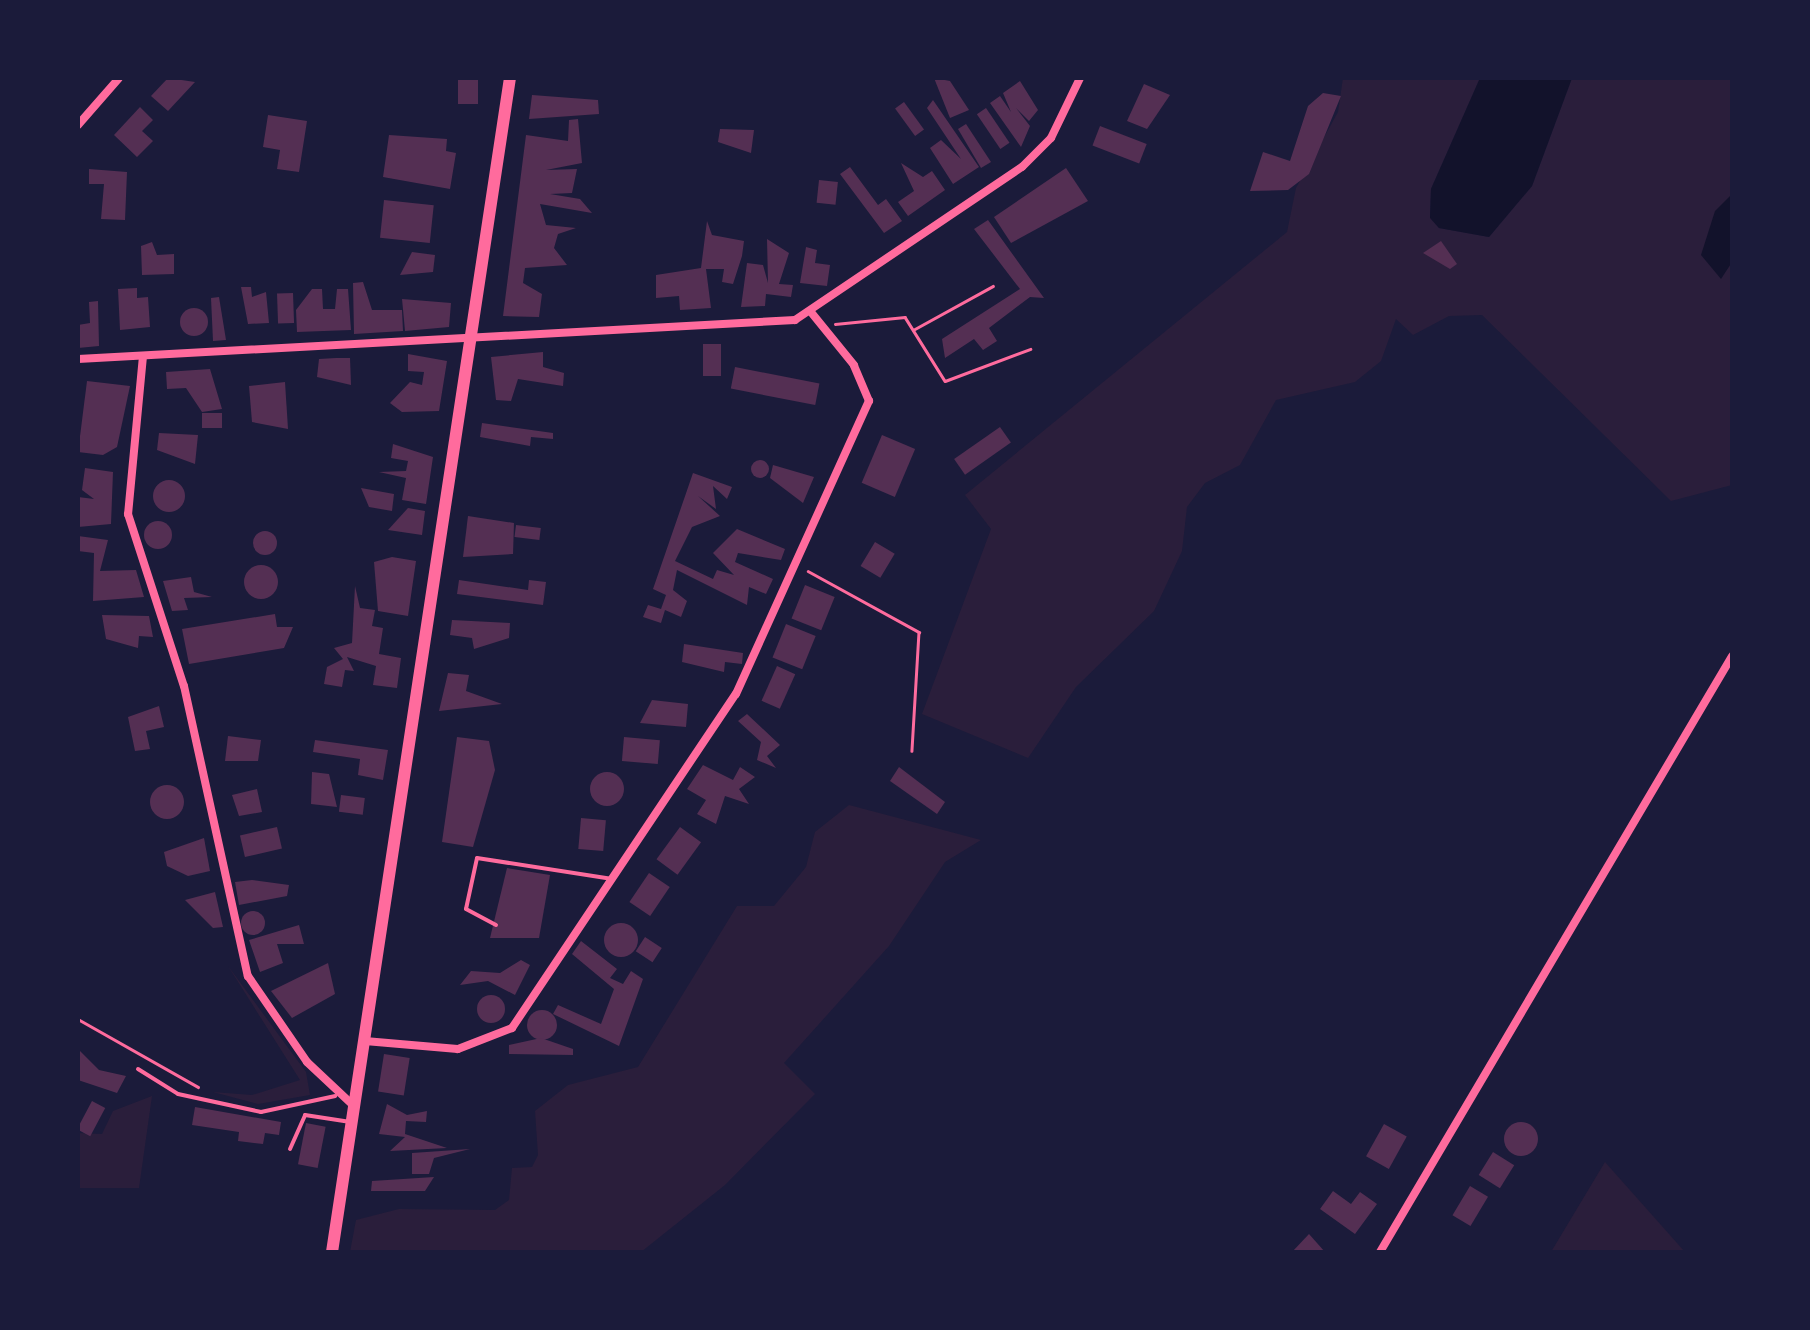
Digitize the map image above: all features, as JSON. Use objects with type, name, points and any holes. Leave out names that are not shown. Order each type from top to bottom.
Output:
[{"type":"main road","points":[[332,1252],[510,78]]},
{"type":"street","points":[[78,126],[119,78]]},
{"type":"street","points":[[78,359],[752,326],[812,312],[1022,167],[1051,138],[1080,78]]},
{"type":"street","points":[[365,1040],[458,1049],[492,1042],[512,1028],[736,694],[869,402],[812,312]]},
{"type":"street","points":[[143,356],[127,491],[132,534],[184,686],[248,976],[335,1096],[355,1107]]},
{"type":"street","points":[[1380,1252],[1732,656]]},
{"type":"lane","points":[[496,926],[466,910],[478,858],[612,879]]},
{"type":"lane","points":[[138,1070],[178,1094],[261,1112],[335,1096]]},
{"type":"lane","points":[[290,1149],[305,1115],[353,1122]]},
{"type":"path","points":[[912,331],[992,286]]},
{"type":"path","points":[[825,328],[905,317],[945,381],[1030,349]]},
{"type":"path","points":[[797,567],[919,632],[912,751]]},
{"type":"path","points":[[78,1018],[230,1105]]},
{"type":"shaded area","points":[[1343,78],[1480,78],[1431,189],[1430,217],[1439,228],[1489,237],[1532,186],[1572,78],[1732,78],[1732,194],[1712,224],[1721,278],[1732,262],[1732,485],[1671,501],[1482,315],[1449,316],[1413,335],[1396,319],[1381,361],[1355,382],[1276,400],[1240,465],[1205,483],[1187,507],[1182,551],[1154,611],[1076,687],[1028,758],[922,714],[991,529],[965,495],[1287,232],[1296,188],[1338,112]]},
{"type":"shaded area","points":[[1480,78],[1572,78],[1532,186],[1489,237],[1439,228],[1430,218],[1431,189]]},
{"type":"shaded area","points":[[1732,194],[1732,262],[1721,279],[1701,255],[1715,211]]},
{"type":"shaded area","points":[[849,805],[981,840],[945,862],[889,946],[784,1063],[815,1094],[725,1185],[641,1252],[350,1252],[356,1220],[399,1209],[495,1210],[509,1200],[512,1168],[532,1167],[538,1155],[535,1111],[568,1085],[638,1067],[737,906],[774,906],[806,867],[815,832]]},
{"type":"shaded area","points":[[228,966],[306,1072],[310,1095],[258,1104],[213,1092],[252,1095],[300,1080]]},
{"type":"shaded area","points":[[152,1096],[139,1188],[78,1188],[78,1133],[102,1134],[113,1111]]},
{"type":"shaded area","points":[[1605,1162],[1685,1252],[1551,1252]]},
{"type":"building","points":[[168,78],[195,82],[168,111],[151,96]]},
{"type":"building","points":[[458,78],[478,78],[478,104],[458,104]]},
{"type":"building","points":[[934,78],[950,81],[969,110],[950,118]]},
{"type":"building","points":[[1020,81],[1038,110],[1029,121],[1016,108],[1030,126],[1021,147],[990,103],[1000,96],[1011,112],[1003,93]]},
{"type":"building","points":[[1144,84],[1170,95],[1147,129],[1127,121]]},
{"type":"building","points":[[1323,93],[1341,96],[1309,174],[1288,190],[1250,191],[1263,152],[1290,161],[1308,106]]},
{"type":"building","points":[[532,95],[598,100],[599,114],[529,119]]},
{"type":"building","points":[[933,100],[979,167],[953,184],[930,148],[941,140],[961,159],[927,108]]},
{"type":"building","points":[[904,102],[924,130],[915,136],[895,108]]},
{"type":"building","points":[[140,107],[153,120],[142,131],[153,141],[137,157],[114,135]]},
{"type":"building","points":[[986,108],[1009,143],[1000,149],[977,114]]},
{"type":"building","points":[[268,115],[307,121],[299,172],[277,169],[280,150],[263,147]]},
{"type":"building","points":[[578,119],[582,163],[546,170],[577,169],[572,193],[550,194],[580,199],[592,213],[540,204],[546,225],[576,228],[558,234],[554,248],[567,265],[525,268],[523,283],[542,294],[539,317],[503,316],[526,135],[568,141],[569,120]]},
{"type":"building","points":[[966,124],[991,162],[981,168],[958,129]]},
{"type":"building","points":[[1100,126],[1147,144],[1139,164],[1092,146]]},
{"type":"building","points":[[720,129],[754,130],[751,153],[718,142]]},
{"type":"building","points":[[389,135],[447,139],[446,151],[456,153],[450,189],[383,177]]},
{"type":"building","points":[[901,163],[923,177],[932,171],[945,190],[908,216],[898,202],[914,191]]},
{"type":"building","points":[[850,167],[878,205],[886,199],[902,221],[884,233],[840,174]]},
{"type":"building","points":[[1066,168],[1088,201],[1011,243],[994,217]]},
{"type":"building","points":[[89,169],[127,172],[125,220],[101,219],[104,184],[89,184]]},
{"type":"building","points":[[819,180],[838,182],[835,205],[817,203]]},
{"type":"building","points":[[384,200],[434,205],[430,243],[380,238]]},
{"type":"building","points":[[988,220],[1044,298],[1030,297],[989,328],[997,341],[983,350],[974,339],[945,358],[942,339],[1020,289],[974,229]]},
{"type":"building","points":[[707,221],[712,235],[744,241],[742,256],[733,284],[722,282],[724,269],[706,269],[711,308],[680,310],[679,296],[656,298],[656,275],[701,268]]},
{"type":"building","points":[[767,239],[789,253],[779,284],[793,285],[791,297],[766,294],[765,306],[741,307],[747,263],[763,265],[768,283]]},
{"type":"building","points":[[1441,241],[1457,264],[1450,269],[1423,253]]},
{"type":"building","points":[[152,242],[157,255],[174,254],[174,274],[142,275],[141,246]]},
{"type":"building","points":[[806,247],[817,250],[815,263],[830,265],[827,286],[800,283]]},
{"type":"building","points":[[412,252],[435,255],[433,272],[400,275]]},
{"type":"building","points":[[363,282],[372,310],[402,310],[403,331],[354,334],[353,283]]},
{"type":"building","points":[[241,287],[251,287],[252,297],[266,292],[269,323],[248,324]]},
{"type":"building","points":[[137,288],[137,298],[148,297],[150,327],[120,330],[118,289]]},
{"type":"building","points":[[312,289],[322,289],[323,309],[335,309],[337,289],[348,289],[351,330],[297,332],[296,310]]},
{"type":"building","points":[[293,293],[294,323],[278,324],[277,294]]},
{"type":"building","points":[[219,297],[226,340],[213,341],[211,298]]},
{"type":"building","points":[[402,299],[451,303],[449,327],[405,331]]},
{"type":"building","points":[[98,301],[99,346],[78,348],[78,325],[90,323],[89,302]]},
{"type":"building","points":[[194,308],[204,312],[208,322],[204,332],[194,336],[184,332],[180,322],[184,312]]},
{"type":"building","points":[[703,344],[721,344],[721,376],[703,376]]},
{"type":"building","points":[[543,352],[543,367],[564,373],[563,386],[518,379],[511,401],[496,400],[491,357]]},
{"type":"building","points":[[408,354],[447,361],[439,411],[402,412],[390,403],[410,382],[422,385],[424,372],[408,371]]},
{"type":"building","points":[[350,358],[351,385],[317,377],[319,359]]},
{"type":"building","points":[[735,367],[819,383],[815,405],[731,389]]},
{"type":"building","points":[[210,369],[222,409],[202,412],[186,388],[167,389],[166,372]]},
{"type":"building","points":[[87,381],[130,386],[117,447],[103,455],[78,452]]},
{"type":"building","points":[[285,382],[288,429],[252,422],[249,386]]},
{"type":"building","points":[[202,413],[222,413],[222,428],[202,428]]},
{"type":"building","points":[[482,423],[553,433],[553,439],[531,437],[530,446],[480,437]]},
{"type":"building","points":[[1000,427],[1011,443],[965,475],[954,459]]},
{"type":"building","points":[[159,433],[198,435],[195,464],[157,450]]},
{"type":"building","points":[[882,435],[915,449],[895,497],[862,483]]},
{"type":"building","points":[[393,444],[433,457],[426,504],[402,500],[406,478],[379,472],[406,471],[408,461],[391,458]]},
{"type":"building","points":[[760,460],[769,469],[760,478],[751,469]]},
{"type":"building","points":[[773,465],[814,477],[803,503],[770,478]]},
{"type":"building","points":[[85,468],[113,472],[111,524],[78,527],[78,497],[94,499],[82,490]]},
{"type":"building","points":[[693,473],[732,487],[727,499],[713,486],[716,509],[698,496],[720,516],[692,527],[675,561],[713,579],[717,570],[734,575],[713,553],[737,529],[785,549],[781,560],[738,553],[735,562],[773,579],[766,594],[749,587],[747,605],[677,570],[673,590],[687,601],[681,617],[665,610],[661,623],[643,617],[648,605],[661,609],[666,595],[653,589]]},
{"type":"building","points":[[169,480],[180,485],[185,496],[180,507],[169,512],[158,507],[153,496],[158,485]]},
{"type":"building","points":[[361,488],[394,494],[392,511],[369,507]]},
{"type":"building","points":[[408,508],[425,511],[422,535],[388,530]]},
{"type":"building","points":[[468,516],[514,523],[513,554],[463,557]]},
{"type":"building","points":[[158,521],[168,525],[172,535],[168,545],[158,549],[148,545],[144,535],[148,525]]},
{"type":"building","points":[[516,525],[541,528],[539,540],[515,537]]},
{"type":"building","points":[[265,531],[274,534],[274,552],[265,555],[256,552],[253,543],[256,534]]},
{"type":"building","points":[[78,536],[108,540],[100,571],[136,570],[144,597],[93,601],[94,553],[78,551]]},
{"type":"building","points":[[875,542],[895,554],[880,578],[861,566]]},
{"type":"building","points":[[392,557],[416,561],[408,616],[378,611],[374,562]]},
{"type":"building","points":[[261,565],[273,570],[278,582],[273,594],[261,599],[249,594],[244,582],[249,570]]},
{"type":"building","points":[[191,577],[194,592],[212,597],[184,598],[188,610],[172,611],[163,581]]},
{"type":"building","points":[[459,580],[528,590],[529,580],[546,582],[543,605],[457,594]]},
{"type":"building","points":[[805,585],[835,597],[821,630],[792,618]]},
{"type":"building","points":[[355,586],[360,608],[375,610],[372,626],[383,628],[379,654],[401,658],[397,688],[373,685],[376,666],[347,657],[354,671],[345,670],[342,687],[324,684],[327,667],[343,659],[334,648],[352,643]]},
{"type":"building","points":[[275,614],[277,627],[293,627],[284,648],[189,664],[182,629]]},
{"type":"building","points":[[102,615],[149,616],[153,637],[139,636],[138,648],[106,639]]},
{"type":"building","points":[[452,620],[510,623],[509,638],[474,649],[472,638],[450,635]]},
{"type":"building","points":[[786,624],[816,636],[802,669],[773,657]]},
{"type":"building","points":[[684,644],[743,653],[742,664],[725,662],[724,672],[682,662]]},
{"type":"building","points":[[777,666],[795,674],[780,709],[762,701]]},
{"type":"building","points":[[448,673],[469,675],[466,691],[502,704],[439,711]]},
{"type":"building","points":[[652,700],[688,704],[686,727],[640,723]]},
{"type":"building","points":[[159,706],[164,727],[146,731],[150,749],[135,751],[128,717]]},
{"type":"building","points":[[747,714],[780,745],[767,756],[776,768],[757,760],[761,742],[738,721]]},
{"type":"building","points":[[228,736],[261,740],[258,761],[225,761]]},
{"type":"building","points":[[457,737],[489,741],[495,770],[473,847],[442,842]]},
{"type":"building","points":[[624,737],[660,740],[658,764],[622,761]]},
{"type":"building","points":[[315,740],[388,750],[383,780],[358,775],[360,759],[313,752]]},
{"type":"building","points":[[703,765],[733,780],[740,767],[755,777],[739,789],[749,804],[725,796],[716,824],[697,814],[706,800],[687,789]]},
{"type":"building","points":[[899,767],[945,802],[937,814],[890,781]]},
{"type":"building","points":[[312,772],[329,774],[337,807],[311,804]]},
{"type":"building","points":[[607,772],[619,777],[624,789],[619,801],[607,806],[595,801],[590,789],[595,777]]},
{"type":"building","points":[[167,785],[179,790],[184,802],[179,814],[167,819],[155,814],[150,802],[155,790]]},
{"type":"building","points":[[257,789],[262,812],[239,816],[232,795]]},
{"type":"building","points":[[341,795],[365,798],[363,815],[339,812]]},
{"type":"building","points":[[581,818],[606,820],[603,851],[578,849]]},
{"type":"building","points":[[277,827],[282,848],[245,857],[240,836]]},
{"type":"building","points":[[680,827],[701,842],[678,875],[656,859]]},
{"type":"building","points":[[204,838],[210,871],[188,876],[167,866],[164,852]]},
{"type":"building","points":[[507,868],[550,875],[539,938],[490,938]]},
{"type":"building","points":[[649,873],[670,887],[650,916],[629,902]]},
{"type":"building","points":[[235,882],[289,885],[287,896],[239,905]]},
{"type":"building","points":[[215,892],[223,927],[213,928],[185,900]]},
{"type":"building","points":[[253,911],[265,923],[253,935],[241,923]]},
{"type":"building","points":[[621,923],[633,928],[638,940],[633,952],[621,957],[609,952],[604,940],[609,928]]},
{"type":"building","points":[[299,925],[304,944],[277,944],[283,963],[260,972],[249,940]]},
{"type":"building","points":[[645,937],[662,948],[653,962],[636,951]]},
{"type":"building","points":[[581,941],[617,969],[610,978],[623,984],[631,971],[643,979],[619,1046],[553,1014],[558,1005],[601,1024],[614,989],[572,954]]},
{"type":"building","points":[[521,960],[530,965],[515,995],[488,981],[460,985],[471,971],[500,973]]},
{"type":"building","points":[[328,963],[335,994],[292,1018],[271,991]]},
{"type":"building","points":[[491,995],[501,999],[505,1009],[501,1019],[491,1023],[481,1019],[477,1009],[481,999]]},
{"type":"building","points":[[542,1010],[552,1015],[557,1025],[552,1035],[542,1040],[532,1035],[527,1025],[532,1015]]},
{"type":"building","points":[[541,1038],[573,1049],[573,1055],[509,1054],[509,1045]]},
{"type":"building","points":[[78,1049],[99,1070],[126,1076],[117,1093],[78,1080]]},
{"type":"building","points":[[384,1054],[410,1058],[404,1096],[378,1092]]},
{"type":"building","points":[[92,1101],[105,1108],[90,1136],[78,1127]]},
{"type":"building","points":[[387,1104],[407,1115],[427,1111],[426,1122],[406,1121],[405,1134],[447,1148],[390,1151],[405,1137],[379,1134]]},
{"type":"building","points":[[195,1107],[281,1122],[279,1135],[265,1133],[263,1144],[238,1141],[239,1132],[192,1125]]},
{"type":"building","points":[[1521,1122],[1533,1127],[1538,1139],[1533,1151],[1521,1156],[1509,1151],[1504,1139],[1509,1127]]},
{"type":"building","points":[[306,1123],[326,1127],[318,1168],[298,1164]]},
{"type":"building","points":[[1384,1124],[1407,1137],[1389,1169],[1366,1156]]},
{"type":"building","points":[[470,1149],[434,1158],[429,1174],[412,1174],[412,1153]]},
{"type":"building","points":[[1493,1152],[1514,1165],[1500,1188],[1479,1175]]},
{"type":"building","points":[[434,1177],[425,1191],[371,1191],[372,1181]]},
{"type":"building","points":[[1470,1186],[1488,1197],[1470,1226],[1452,1215]]},
{"type":"building","points":[[1333,1191],[1351,1204],[1360,1192],[1377,1204],[1355,1234],[1320,1209]]},
{"type":"building","points":[[1309,1234],[1325,1252],[1292,1252]]}]
